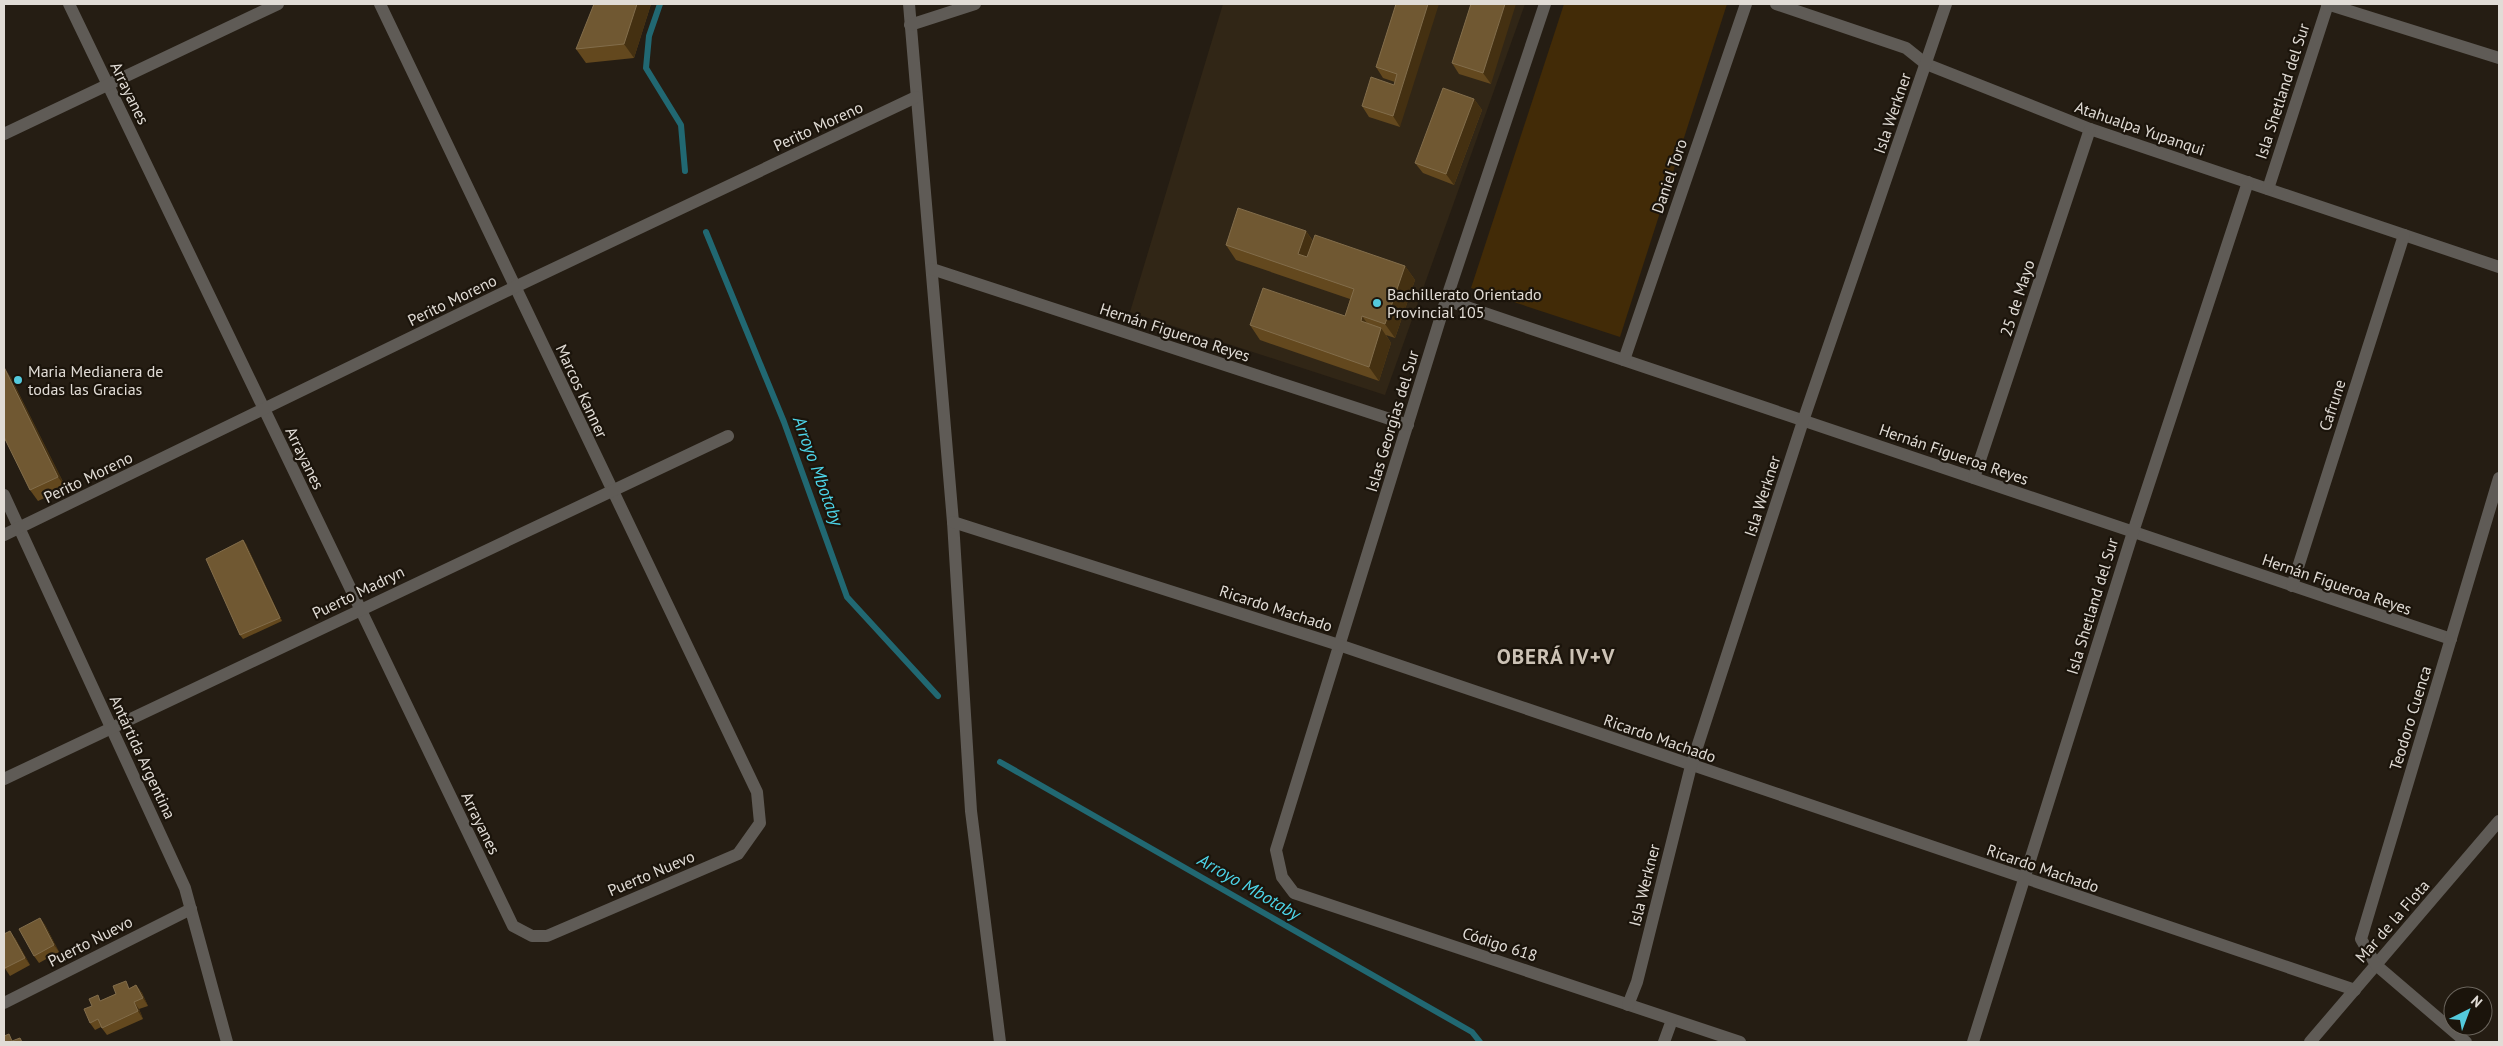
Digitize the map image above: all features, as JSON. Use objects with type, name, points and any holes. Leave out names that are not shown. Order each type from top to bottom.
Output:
[{"type":"street","name":"Arrayanes","points":[[69,4],[514,926]]},
{"type":"street","points":[[4,134],[278,4]]},
{"type":"street","name":"Marcos Kanner","points":[[380,4],[757,792]]},
{"type":"street","points":[[909,4],[953,522],[971,811],[1000,1042]]},
{"type":"street","points":[[910,25],[975,4]]},
{"type":"street","name":"Islas Georgias del Sur","points":[[1276,850],[1446,300],[1544,4]]},
{"type":"street","name":"Daniel Toro","points":[[1624,360],[1746,4]]},
{"type":"street","name":"Atahualpa Yupanqui","points":[[1776,4],[1906,48],[1926,64],[2090,129],[2499,267]]},
{"type":"street","name":"Isla Werkner","points":[[1628,1004],[1637,982],[1691,766],[1803,420],[1946,4]]},
{"type":"street","points":[[2327,4],[2499,58]]},
{"type":"street","name":"Isla Shetland del Sur","points":[[2268,189],[2327,4]]},
{"type":"street","name":"Perito Moreno","points":[[4,535],[515,287],[916,97]]},
{"type":"street","name":"25 de Mayo","points":[[1974,478],[2090,129]]},
{"type":"street","name":"Isla Shetland del Sur","points":[[1973,1042],[2132,532],[2248,182]]},
{"type":"street","name":"Cafrune","points":[[2292,586],[2404,235]]},
{"type":"street","name":"Hernán Figueroa Reyes","points":[[932,269],[1408,425]]},
{"type":"street","name":"Hernán Figueroa Reyes","points":[[1446,300],[2451,639]]},
{"type":"street","name":"Puerto Madryn","points":[[4,779],[728,436]]},
{"type":"street","name":"Teodoro Cuenca","points":[[2376,965],[2361,939],[2499,478]]},
{"type":"street","name":"Antártida Argentina","points":[[4,495],[185,888],[227,1042]]},
{"type":"street","name":"Ricardo Machado","points":[[953,522],[1339,646],[2355,990]]},
{"type":"street","name":"Puerto Nuevo","points":[[514,926],[532,936],[547,936],[738,854],[760,823],[757,792]]},
{"type":"street","name":"Mar de la Flota","points":[[2310,1042],[2499,821]]},
{"type":"street","name":"Código 618","points":[[1276,850],[1282,877],[1294,893],[1740,1042]]},
{"type":"street","name":"Puerto Nuevo","points":[[4,1003],[191,909]]},
{"type":"street","points":[[2376,965],[2466,1042]]},
{"type":"street","points":[[1664,1042],[1672,1020]]},
{"type":"shaded area","points":[[1223,4],[1525,4],[1385,395],[1130,312]]},
{"type":"shaded area","points":[[1564,4],[1727,4],[1620,337],[1471,288]]},
{"type":"building","points":[[594,4],[637,4],[624,44],[576,49]]},
{"type":"building","points":[[1396,4],[1428,4],[1393,116],[1362,106],[1371,77],[1394,85],[1397,74],[1376,67]]},
{"type":"building","points":[[1471,4],[1505,4],[1483,73],[1452,63]]},
{"type":"building","points":[[1443,88],[1474,99],[1446,174],[1415,163]]},
{"type":"building","points":[[1238,208],[1306,231],[1298,254],[1307,257],[1315,235],[1405,266],[1385,324],[1362,316],[1361,321],[1381,328],[1369,367],[1250,325],[1263,288],[1345,316],[1354,289],[1226,245]]},
{"type":"building","points":[[4,367],[58,477],[30,490],[4,437]]},
{"type":"building","points":[[243,540],[280,618],[240,635],[206,559]]},
{"type":"building","points":[[40,918],[54,945],[34,956],[19,929]]},
{"type":"building","points":[[10,931],[25,958],[5,968],[4,934]]},
{"type":"building","points":[[126,981],[129,989],[136,985],[143,998],[134,1002],[138,1011],[102,1028],[98,1019],[90,1023],[84,1009],[92,1006],[89,999],[98,995],[100,1001],[116,994],[113,986]]},
{"type":"building","points":[[9,1034],[12,1041],[20,1038],[22,1042],[4,1042],[4,1036]]},
{"type":"waterway","name":"Arroyo Mbotaby","points":[[660,4],[649,36],[646,68],[681,125],[685,171]]},
{"type":"waterway","name":"Arroyo Mbotaby","points":[[706,232],[784,422],[847,597],[938,696]]},
{"type":"waterway","name":"Arroyo Mbotaby","points":[[1000,762],[1472,1032],[1480,1042]]},
{"type":"place","name":"Bachillerato Orientado Provincial 105","points":[[1377,303]]},
{"type":"place","name":"Maria Medianera de todas las Gracias","points":[[18,380]]},
{"type":"district","name":"OBERÁ IV+V","points":[[1556,657]]}]
